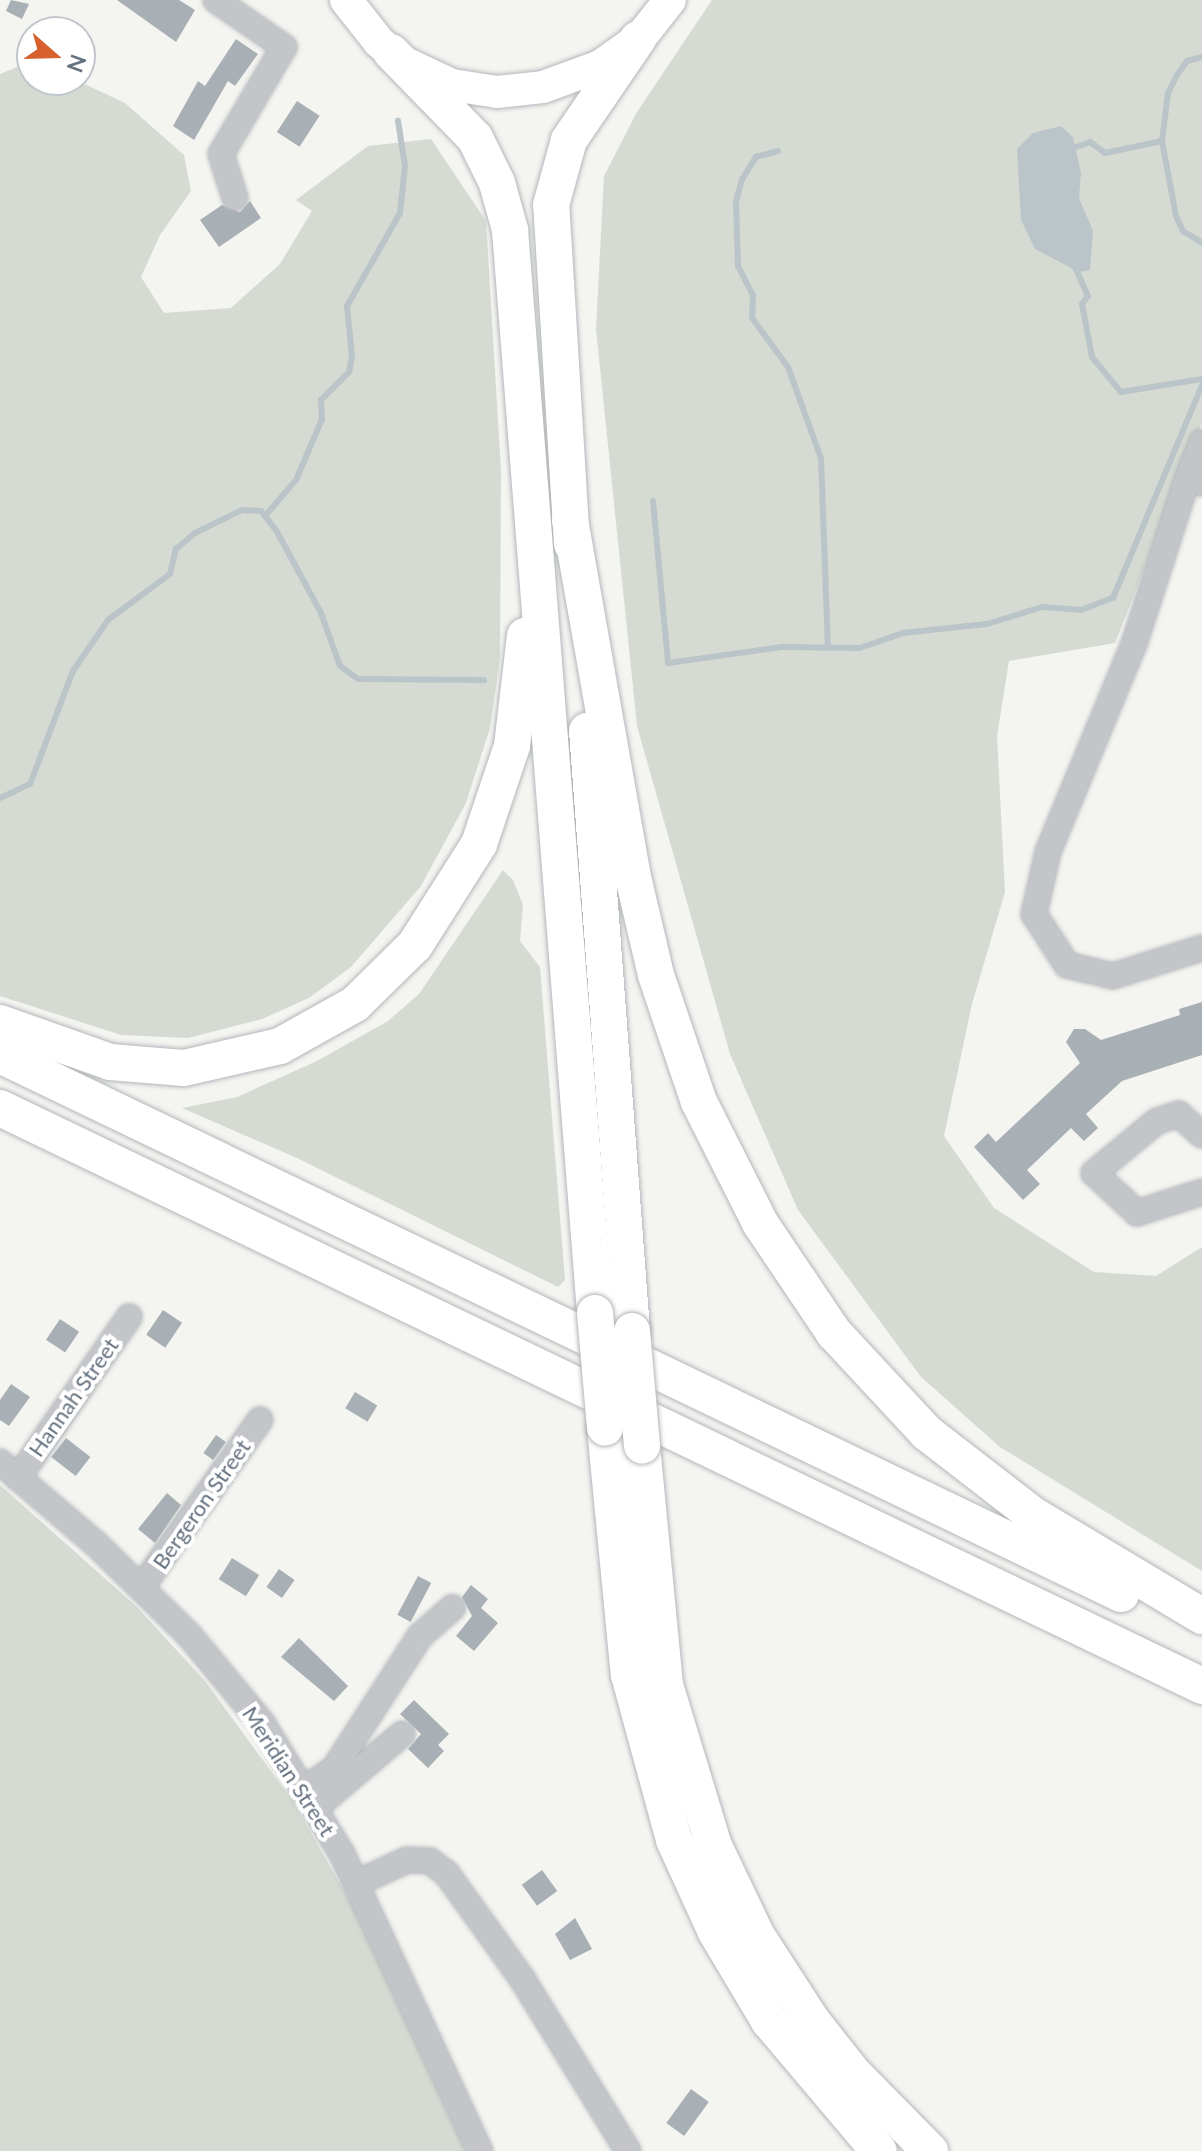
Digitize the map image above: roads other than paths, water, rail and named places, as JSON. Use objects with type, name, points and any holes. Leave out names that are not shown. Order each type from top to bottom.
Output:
[{"type":"highway","points":[[638,39],[569,140],[551,205],[570,520],[632,1331],[665,1685],[714,1846],[757,1936],[812,2021],[861,2082],[930,2151]]},
{"type":"highway","points":[[391,52],[466,125],[497,183],[510,230],[605,1428],[629,1675],[649,1763],[674,1840],[716,1932],[769,2021],[879,2151]]},
{"type":"highway","points":[[0,1023],[110,1062],[161,1068],[213,1065],[280,1046],[319,1027],[355,1004],[404,958],[471,860],[508,764],[523,662],[527,418]]},
{"type":"highway","points":[[570,520],[653,964],[699,1102],[760,1223],[834,1333],[927,1433],[1033,1515],[1202,1616]]},
{"type":"highway","points":[[0,1055],[1202,1633]]},
{"type":"highway","points":[[0,1108],[1202,1686]]},
{"type":"highway","points":[[1080,1627],[1202,1697]]},
{"type":"main road","points":[[346,0],[391,52],[452,85],[513,91],[573,78],[638,39],[670,0]]},
{"type":"street","points":[[216,0],[283,46],[221,154],[235,198]]},
{"type":"street","points":[[1202,442],[1195,480],[1134,644],[1048,852],[1034,914],[1067,965],[1113,976],[1202,948]]},
{"type":"street","points":[[1202,1135],[1179,1114],[1157,1121],[1094,1173],[1137,1213],[1202,1192]]},
{"type":"street","name":"Hannah Street","points":[[9,1470],[129,1317]]},
{"type":"street","name":"Bergeron Street","points":[[141,1588],[260,1420]]},
{"type":"street","name":"Meridian Street","points":[[9,1470],[189,1635],[262,1723],[311,1798],[357,1883],[480,2151]]},
{"type":"street","points":[[311,1798],[334,1769],[420,1636],[452,1608]]},
{"type":"street","points":[[311,1798],[402,1734]]},
{"type":"street","points":[[357,1883],[407,1860],[430,1861],[447,1874],[521,1977],[628,2151]]},
{"type":"waterway","points":[[1073,148],[1090,142],[1105,153],[1162,141],[1168,93],[1187,61],[1202,57]]},
{"type":"waterway","points":[[265,516],[296,480],[322,419],[321,400],[349,372],[352,357],[347,306],[400,213],[405,166],[398,121]]},
{"type":"waterway","points":[[1162,141],[1176,216],[1183,231],[1202,243]]},
{"type":"waterway","points":[[778,151],[756,157],[742,179],[736,202],[738,266],[753,295],[752,318],[788,367],[821,458],[828,648]]},
{"type":"waterway","points":[[1075,267],[1088,296],[1082,304],[1092,357],[1121,392],[1202,379]]},
{"type":"waterway","points":[[653,501],[668,663],[782,647],[860,648],[903,633],[987,624],[1042,607],[1081,610],[1113,598],[1202,385]]},
{"type":"waterway","points":[[0,798],[30,784],[73,671],[108,620],[170,574],[176,549],[195,533],[242,510],[261,511],[276,530],[321,613],[340,666],[358,679],[484,680]]}]
